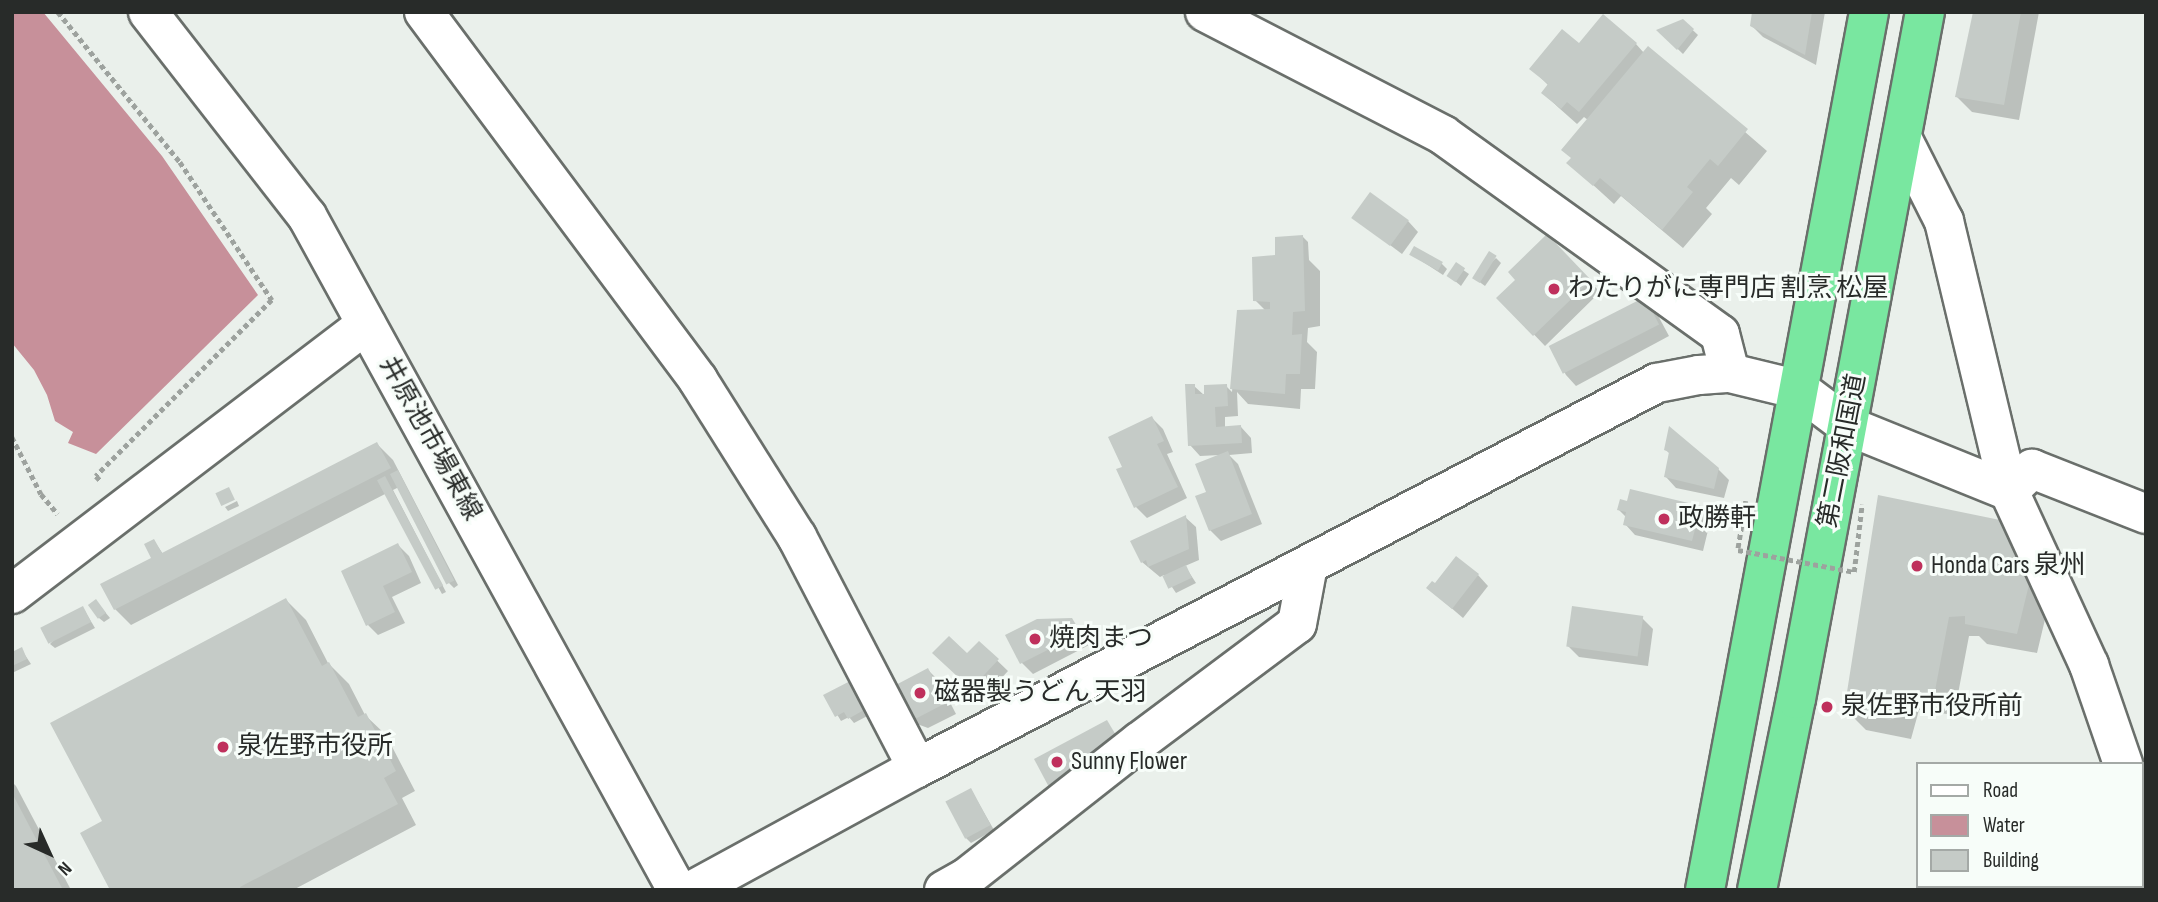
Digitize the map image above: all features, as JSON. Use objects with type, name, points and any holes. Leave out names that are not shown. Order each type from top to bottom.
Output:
[{"type":"highway","name":"第二阪和国道","points":[[1705,890],[1800,390],[1812,305],[1869,12]]},
{"type":"highway","name":"第二阪和国道","points":[[1756,890],[1848,426],[1925,12]]},
{"type":"street","name":"井原池市場東線","points":[[148,12],[307,216],[677,890]]},
{"type":"street","points":[[424,12],[698,380],[797,537],[918,768]]},
{"type":"street","points":[[1205,12],[1443,135],[1720,334],[1730,373]]},
{"type":"street","points":[[1902,138],[1944,221],[2009,491],[2089,665],[2122,762]]},
{"type":"street","points":[[12,594],[366,324]]},
{"type":"street","points":[[692,890],[918,768],[1657,383],[1730,373],[1800,390],[1848,426],[2009,491]]},
{"type":"street","points":[[2009,491],[2032,469],[2146,514]]},
{"type":"street","points":[[944,890],[966,877],[1139,742],[1297,624],[1308,565]]},
{"type":"path","points":[[58,12],[180,162],[272,300],[96,476],[125,508]]},
{"type":"path","points":[[12,436],[41,494],[81,541]]},
{"type":"path","points":[[1746,502],[1738,550],[1854,572],[1862,504]]},
{"type":"water","points":[[12,12],[43,12],[162,156],[258,295],[96,454],[68,443],[73,432],[55,421],[47,395],[34,370],[12,343]]},
{"type":"building","points":[[1752,12],[1812,12],[1805,55],[1750,26]]},
{"type":"building","points":[[1973,12],[2021,12],[2004,105],[1955,97]]},
{"type":"building","points":[[1603,14],[1637,43],[1579,112],[1567,102],[1561,109],[1541,93],[1548,84],[1529,69],[1562,29],[1579,43]]},
{"type":"building","points":[[1683,19],[1694,29],[1677,50],[1656,30]]},
{"type":"building","points":[[1648,46],[1748,129],[1718,166],[1710,159],[1687,187],[1693,192],[1662,230],[1600,178],[1593,186],[1566,163],[1571,158],[1561,150]]},
{"type":"building","points":[[1370,192],[1409,220],[1390,246],[1351,218]]},
{"type":"building","points":[[1547,234],[1591,280],[1533,336],[1496,298],[1515,280],[1508,272]]},
{"type":"building","points":[[1303,235],[1305,311],[1293,312],[1292,335],[1302,334],[1300,374],[1286,374],[1285,394],[1230,389],[1237,310],[1270,309],[1270,302],[1253,301],[1252,257],[1275,255],[1275,237]]},
{"type":"building","points":[[1414,246],[1443,262],[1438,271],[1409,255]]},
{"type":"building","points":[[1489,251],[1497,256],[1480,283],[1472,278]]},
{"type":"building","points":[[1456,262],[1465,268],[1456,282],[1446,276]]},
{"type":"building","points":[[1645,297],[1659,325],[1563,374],[1549,346]]},
{"type":"building","points":[[1185,384],[1195,384],[1195,394],[1204,394],[1204,385],[1227,384],[1228,406],[1215,407],[1216,427],[1241,425],[1242,443],[1188,446]]},
{"type":"building","points":[[1152,416],[1164,441],[1157,444],[1178,487],[1134,508],[1116,469],[1122,467],[1108,437]]},
{"type":"building","points":[[1669,426],[1719,468],[1714,489],[1664,477],[1669,452],[1664,450]]},
{"type":"building","points":[[377,442],[391,468],[114,610],[100,584],[151,558],[144,544],[154,539],[162,553]]},
{"type":"building","points":[[1228,451],[1252,514],[1209,531],[1195,496],[1206,492],[1195,464]]},
{"type":"building","points":[[398,470],[454,580],[446,585],[390,474]]},
{"type":"building","points":[[385,476],[443,585],[435,590],[377,480]]},
{"type":"building","points":[[229,487],[235,500],[221,506],[215,493]]},
{"type":"building","points":[[1630,489],[1701,506],[1692,541],[1623,525],[1626,512],[1617,510],[1620,499],[1627,501]]},
{"type":"building","points":[[1878,495],[2000,520],[2033,568],[2017,634],[1965,624],[1965,616],[1949,617],[1934,696],[1899,691],[1891,720],[1844,711]]},
{"type":"building","points":[[1186,515],[1189,549],[1148,567],[1146,560],[1141,563],[1130,541]]},
{"type":"building","points":[[398,543],[412,572],[383,586],[395,612],[366,626],[341,571]]},
{"type":"building","points":[[1456,556],[1479,574],[1452,609],[1426,588],[1432,581],[1435,583]]},
{"type":"building","points":[[1186,565],[1192,578],[1168,589],[1162,576]]},
{"type":"building","name":"泉佐野市役所","points":[[286,598],[322,666],[329,662],[358,717],[366,713],[396,771],[384,778],[398,804],[240,887],[241,890],[110,890],[80,833],[102,821],[50,723]]},
{"type":"building","points":[[96,599],[106,613],[98,619],[88,605]]},
{"type":"building","points":[[83,606],[91,622],[48,644],[40,628]]},
{"type":"building","points":[[1572,606],[1643,616],[1638,657],[1566,647]]},
{"type":"building","points":[[1072,618],[1081,633],[1020,664],[1005,635],[1037,619]]},
{"type":"building","points":[[949,636],[967,653],[979,641],[999,659],[971,689],[932,653]]},
{"type":"building","points":[[22,647],[27,659],[12,666],[12,652]]},
{"type":"building","points":[[928,668],[946,703],[917,718],[904,714],[890,688]]},
{"type":"building","points":[[856,678],[871,706],[848,719],[844,712],[835,717],[823,695]]},
{"type":"building","points":[[1107,720],[1117,737],[1050,789],[1034,759]]},
{"type":"building","points":[[971,788],[991,825],[965,839],[945,802]]},
{"type":"building","points":[[12,793],[63,890],[12,890]]},
{"type":"place","name":"わたりがに専門店 割烹 松屋","points":[[1554,289]]},
{"type":"place","name":"政勝軒","points":[[1664,519]]},
{"type":"place","name":"Honda Cars 泉州","points":[[1917,566]]},
{"type":"place","name":"焼肉まつ","points":[[1035,639]]},
{"type":"place","name":"磁器製うどん 天羽","points":[[920,693]]},
{"type":"place","name":"泉佐野市役所前","points":[[1827,707]]},
{"type":"place","name":"泉佐野市役所","points":[[223,747]]},
{"type":"place","name":"Sunny Flower","points":[[1057,762]]}]
